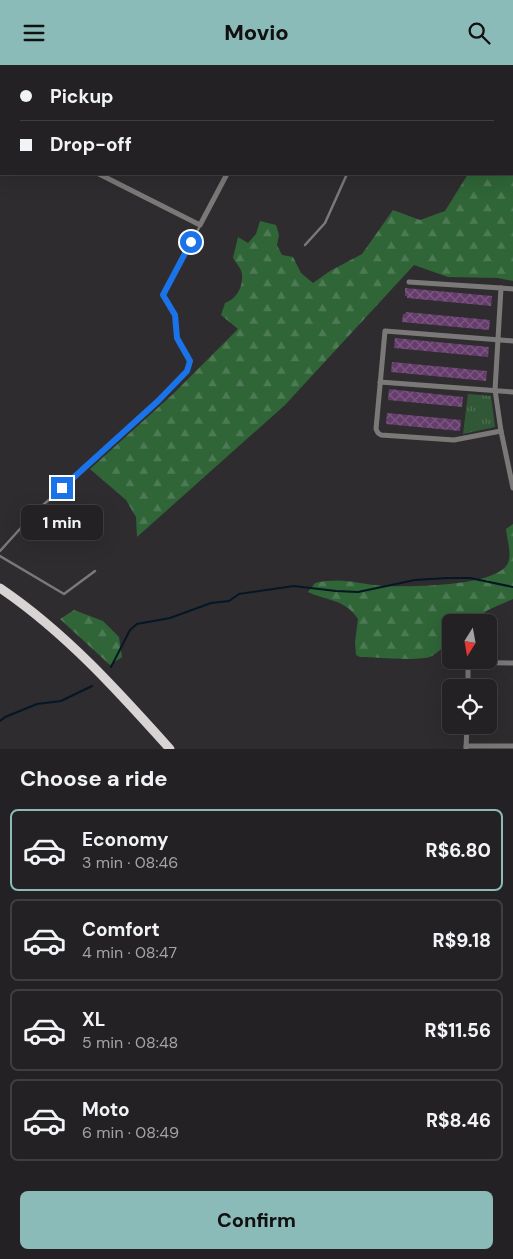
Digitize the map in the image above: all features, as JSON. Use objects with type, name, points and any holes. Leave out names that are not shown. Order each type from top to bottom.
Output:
[{"type":"highway","points":[[0,588],[62,636],[115,687],[170,749]]},
{"type":"street","points":[[101,175],[200,225],[226,175]]},
{"type":"street","points":[[409,282],[513,289]]},
{"type":"street","points":[[501,288],[495,390],[501,431],[513,488]]},
{"type":"street","points":[[501,431],[454,440],[381,435],[378,433],[376,429],[385,331],[513,341]]},
{"type":"street","points":[[380,382],[513,392]]},
{"type":"street","points":[[498,663],[513,663]]},
{"type":"street","points":[[467,734],[466,747],[513,746]]},
{"type":"lane","points":[[305,245],[325,223],[346,175]]},
{"type":"lane","points":[[0,551],[38,509],[158,401],[187,371],[190,361],[177,338],[175,330],[177,319],[163,295],[200,225]]},
{"type":"lane","points":[[0,556],[64,595],[95,571]]},
{"type":"green space","points":[[467,175],[513,175],[513,281],[498,278],[448,277],[414,265],[285,405],[137,537],[136,517],[126,500],[90,469],[173,394],[238,329],[221,315],[225,303],[235,296],[240,289],[242,280],[240,268],[233,258],[238,237],[248,243],[256,234],[260,221],[276,225],[279,235],[277,245],[282,255],[293,257],[301,273],[313,283],[330,271],[362,254],[393,210],[420,220],[445,211]]},
{"type":"green space","points":[[468,394],[491,396],[495,427],[463,434]]},
{"type":"green space","points":[[513,524],[513,599],[482,614],[442,614],[442,649],[426,658],[360,657],[356,655],[355,642],[358,619],[353,612],[335,601],[308,592],[315,583],[325,581],[383,586],[411,586],[450,584],[487,577],[500,571],[508,563],[509,551],[506,529]]},
{"type":"green space","points":[[74,610],[103,621],[119,637],[122,657],[110,665],[60,619]]},
{"type":"building","points":[[405,288],[492,296],[491,306],[407,298],[405,296]]},
{"type":"building","points":[[406,312],[490,320],[489,330],[402,322],[403,314]]},
{"type":"building","points":[[395,338],[489,347],[488,357],[394,348]]},
{"type":"building","points":[[392,362],[487,371],[486,381],[391,372]]},
{"type":"building","points":[[389,389],[463,397],[462,407],[388,400]]},
{"type":"building","points":[[387,413],[461,420],[460,431],[386,424]]},
{"type":"waterway","points":[[111,667],[130,630],[137,624],[170,618],[211,603],[229,601],[239,594],[294,586],[358,592],[415,580],[447,578],[470,578],[513,587]]},
{"type":"waterway","points":[[0,721],[5,717],[37,704],[61,701],[92,686]]},
{"type":"route","points":[[62,488],[72,481],[158,401],[187,371],[190,361],[177,338],[175,330],[177,319],[163,295],[191,242]]}]
